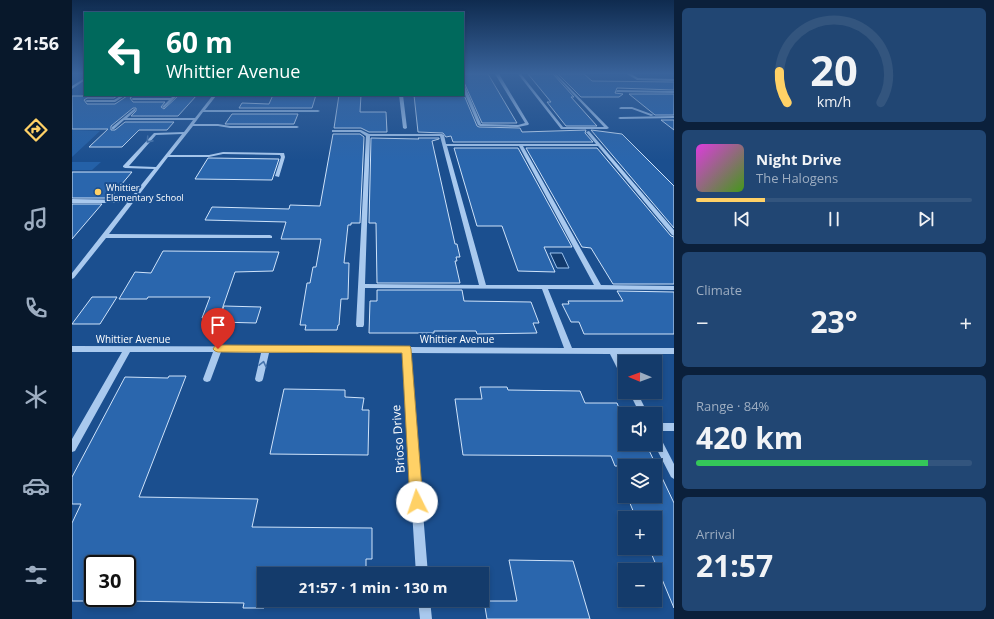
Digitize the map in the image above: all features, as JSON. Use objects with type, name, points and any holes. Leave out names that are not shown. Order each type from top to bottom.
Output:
[{"type":"street","points":[[164,107],[168,103]]},
{"type":"street","points":[[72,277],[209,103]]},
{"type":"street","points":[[402,103],[405,128]]},
{"type":"street","points":[[470,103],[480,125],[518,126],[527,124],[514,103]]},
{"type":"street","points":[[542,103],[562,128],[607,128],[583,103]]},
{"type":"street","points":[[621,108],[632,108],[648,114],[674,116]]},
{"type":"street","points":[[113,128],[134,110]]},
{"type":"street","points":[[203,111],[318,111]]},
{"type":"street","points":[[620,118],[674,116]]},
{"type":"street","points":[[124,119],[196,119]]},
{"type":"street","points":[[192,124],[230,127],[297,127]]},
{"type":"street","points":[[333,131],[361,131],[368,135],[442,135],[483,287]]},
{"type":"street","points":[[588,132],[674,234]]},
{"type":"street","points":[[158,168],[125,167],[155,134],[185,133]]},
{"type":"street","points":[[360,326],[368,135]]},
{"type":"street","points":[[444,144],[599,145]]},
{"type":"street","points":[[520,145],[599,288]]},
{"type":"street","points":[[167,156],[208,156],[223,153],[282,154],[283,157],[277,176]]},
{"type":"street","points":[[72,201],[131,202]]},
{"type":"street","points":[[104,236],[270,237]]},
{"type":"street","points":[[362,286],[674,288]]},
{"type":"street","points":[[544,287],[569,350]]},
{"type":"street","name":"Whittier Avenue","points":[[72,349],[674,351]]},
{"type":"street","points":[[72,448],[128,349]]},
{"type":"street","points":[[207,379],[218,349]]},
{"type":"street","points":[[259,379],[266,349]]},
{"type":"street","name":"Brioso Drive","points":[[406,349],[422,567]]},
{"type":"street","points":[[612,350],[618,362]]},
{"type":"street","points":[[662,427],[674,427]]},
{"type":"street","points":[[662,450],[674,474]]},
{"type":"street","points":[[425,607],[426,619]]},
{"type":"shaded area","points":[[72,130],[100,131],[72,157]]},
{"type":"shaded area","points":[[72,162],[101,162],[92,170],[72,170]]},
{"type":"shaded area","points":[[550,253],[562,253],[569,268],[557,268]]},
{"type":"building","points":[[72,103],[164,103],[161,107],[164,109],[171,103],[190,103],[178,116],[131,116],[136,111],[136,108],[133,108],[111,126],[111,130],[115,130],[125,122],[174,122],[167,130],[139,130],[122,147],[89,147],[108,129],[72,129]]},
{"type":"building","points":[[242,103],[314,103],[312,108],[239,108]]},
{"type":"building","points":[[338,103],[361,103],[360,112],[386,112],[387,132],[369,132],[361,128],[334,128]]},
{"type":"building","points":[[415,103],[467,103],[477,126],[479,127],[520,128],[522,132],[586,130],[585,133],[593,142],[453,142],[451,136],[446,137],[443,133],[418,132]]},
{"type":"building","points":[[473,103],[505,103],[517,123],[482,123]]},
{"type":"building","points":[[548,103],[576,103],[597,126],[566,126]]},
{"type":"building","points":[[640,103],[674,103],[674,115],[655,115]]},
{"type":"building","points":[[232,114],[298,114],[294,124],[225,124]]},
{"type":"building","points":[[661,120],[674,120],[674,130]]},
{"type":"building","points":[[591,130],[622,134],[674,186],[674,228]]},
{"type":"building","points":[[333,134],[360,134],[364,137],[360,223],[351,223],[351,225],[348,225],[344,263],[349,263],[348,299],[341,299],[339,325],[337,330],[305,330],[306,325],[300,325],[307,283],[310,283],[313,267],[316,267],[321,239],[281,239],[286,222],[205,220],[212,207],[289,209],[290,205],[320,206]]},
{"type":"building","points":[[371,138],[439,138],[432,141],[455,244],[457,244],[460,257],[456,257],[457,261],[455,261],[460,283],[377,283],[376,223],[369,223]]},
{"type":"building","points":[[454,148],[518,148],[572,247],[544,247],[555,272],[518,271],[502,226],[477,226]]},
{"type":"building","points":[[526,148],[597,148],[671,236],[674,237],[674,284],[613,284],[591,248],[582,247]]},
{"type":"building","points":[[208,158],[279,159],[272,180],[195,179]]},
{"type":"building","points":[[72,172],[132,172],[110,198],[72,198]]},
{"type":"building","name":"Whittier Elementary School","points":[[72,204],[102,204],[72,239]]},
{"type":"building","points":[[163,251],[279,252],[273,271],[235,272],[219,318],[202,318],[210,297],[148,297],[147,299],[119,299],[135,272],[151,273]]},
{"type":"building","points":[[377,290],[462,290],[464,301],[531,302],[539,323],[533,323],[537,333],[477,334],[476,331],[434,331],[434,333],[369,333],[370,301],[377,301]]},
{"type":"building","points":[[617,291],[674,292],[674,334],[584,334],[579,322],[571,322],[562,304],[569,304],[568,301],[623,301]]},
{"type":"building","points":[[92,297],[117,297],[100,324],[72,324]]},
{"type":"building","points":[[224,306],[261,307],[256,323],[218,322]]},
{"type":"building","points":[[169,376],[186,376],[139,497],[258,499],[252,527],[372,528],[372,559],[366,559],[366,567],[257,567],[257,607],[264,608],[243,608],[244,603],[136,601],[136,555],[84,555],[84,601],[72,601],[72,523],[81,504],[72,504],[72,477],[125,377],[168,378]]},
{"type":"building","points":[[480,387],[507,387],[508,390],[580,391],[585,403],[617,403],[619,407],[618,451],[649,451],[653,459],[618,459],[618,466],[615,466],[611,456],[463,455],[455,399],[482,399]]},
{"type":"building","points":[[284,389],[345,390],[345,397],[364,398],[362,410],[369,410],[368,455],[270,454]]},
{"type":"building","points":[[662,478],[674,503],[674,608],[662,579],[662,563],[655,563],[652,555],[662,555],[662,511],[633,511],[630,503],[662,503]]},
{"type":"building","points":[[509,560],[573,561],[590,619],[487,619],[485,607],[489,607],[489,601],[517,601]]},
{"type":"place","name":"Whittier Elementary School","points":[[98,192]]},
{"type":"route","points":[[218,349],[406,349],[417,502]]}]
